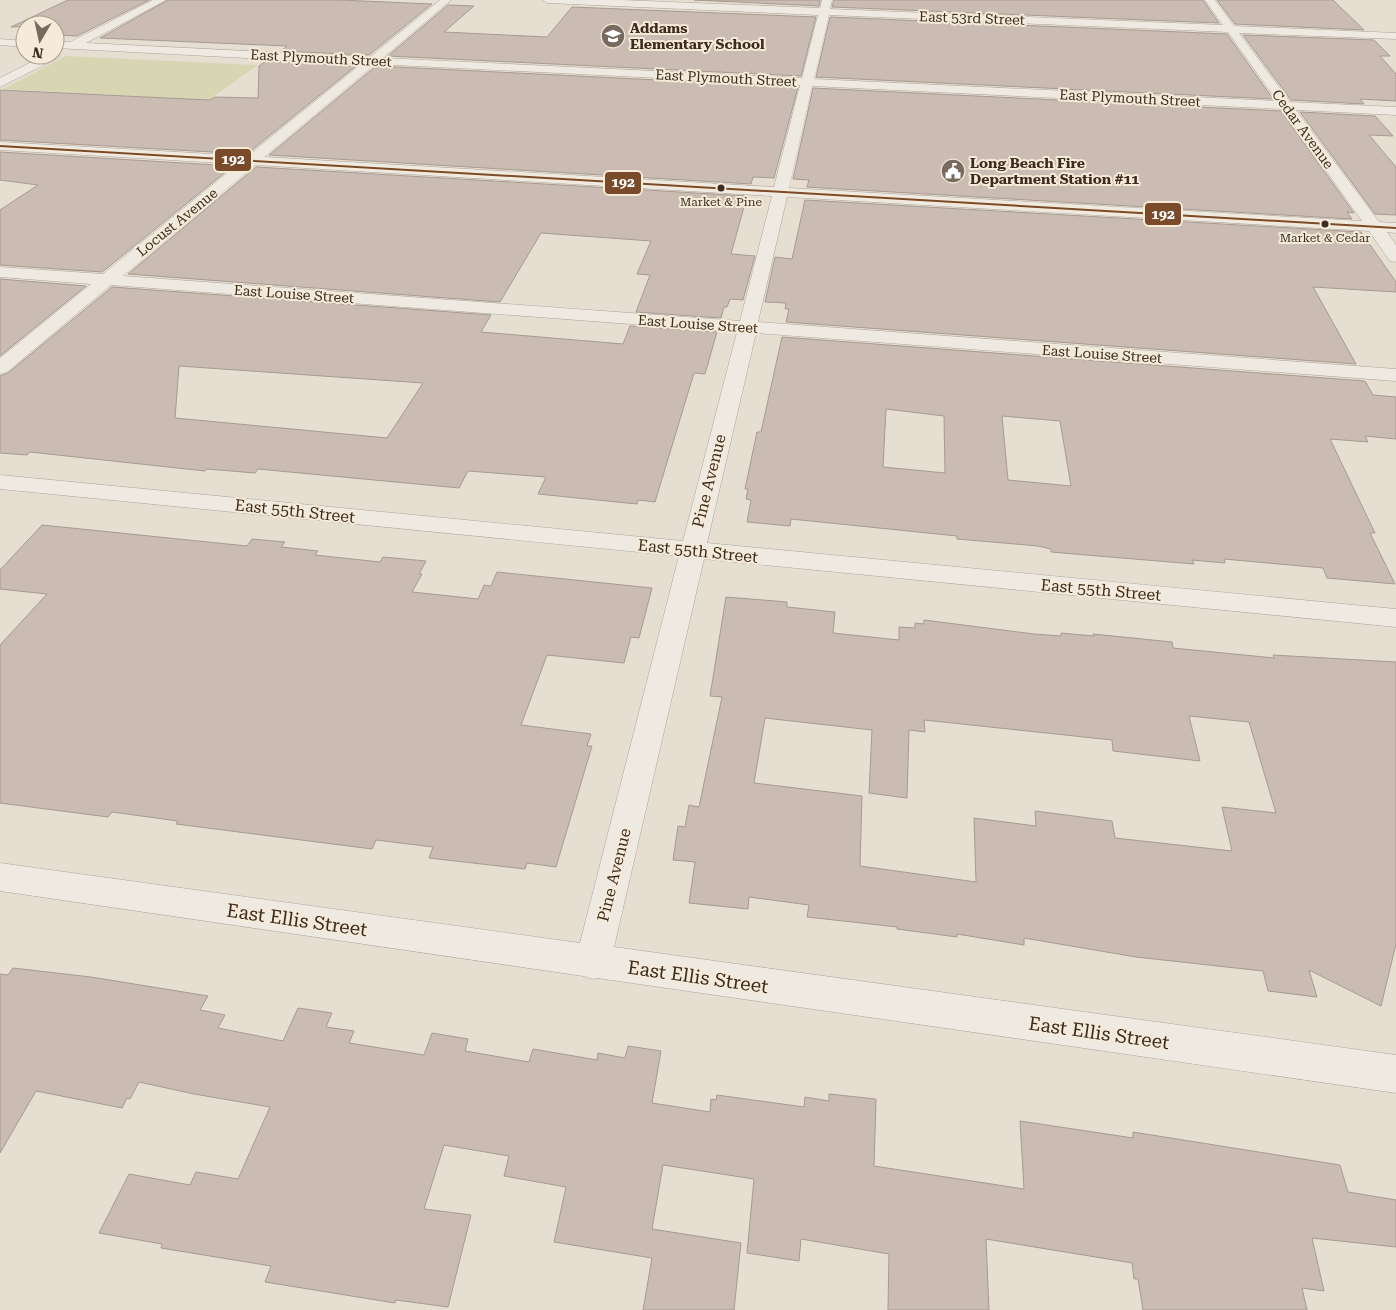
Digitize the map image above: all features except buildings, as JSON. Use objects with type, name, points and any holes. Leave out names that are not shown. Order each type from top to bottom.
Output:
[{"type":"street","points":[[65,50],[161,0]]},
{"type":"street","name":"Locust Avenue","points":[[0,368],[446,0]]},
{"type":"street","name":"East 53rd Street","points":[[547,0],[825,6],[1396,36]]},
{"type":"street","name":"Cedar Avenue","points":[[1210,0],[1396,257]]},
{"type":"street","name":"Pine Avenue","points":[[593,962],[825,6]]},
{"type":"street","points":[[0,42],[15,43]]},
{"type":"street","name":"East Plymouth Street","points":[[65,46],[1396,111]]},
{"type":"street","points":[[0,83],[35,65]]},
{"type":"street","points":[[0,146],[1396,228]]},
{"type":"street","name":"East Louise Street","points":[[0,272],[1396,375]]},
{"type":"street","name":"East 55th Street","points":[[0,482],[692,551],[1396,618]]},
{"type":"street","name":"East Ellis Street","points":[[0,878],[1396,1074]]},
{"type":"shaded area","points":[[65,57],[258,65],[208,100],[3,89],[49,65],[65,65]]},
{"type":"transit line","name":"192","points":[[0,146],[1396,228]]},
{"type":"place","name":"Addams Elementary School","points":[[613,36]]},
{"type":"place","name":"Long Beach Fire Department Station #11","points":[[953,171]]},
{"type":"place","name":"Market & Pine","points":[[721,188]]},
{"type":"place","name":"Market & Cedar","points":[[1325,224]]}]
